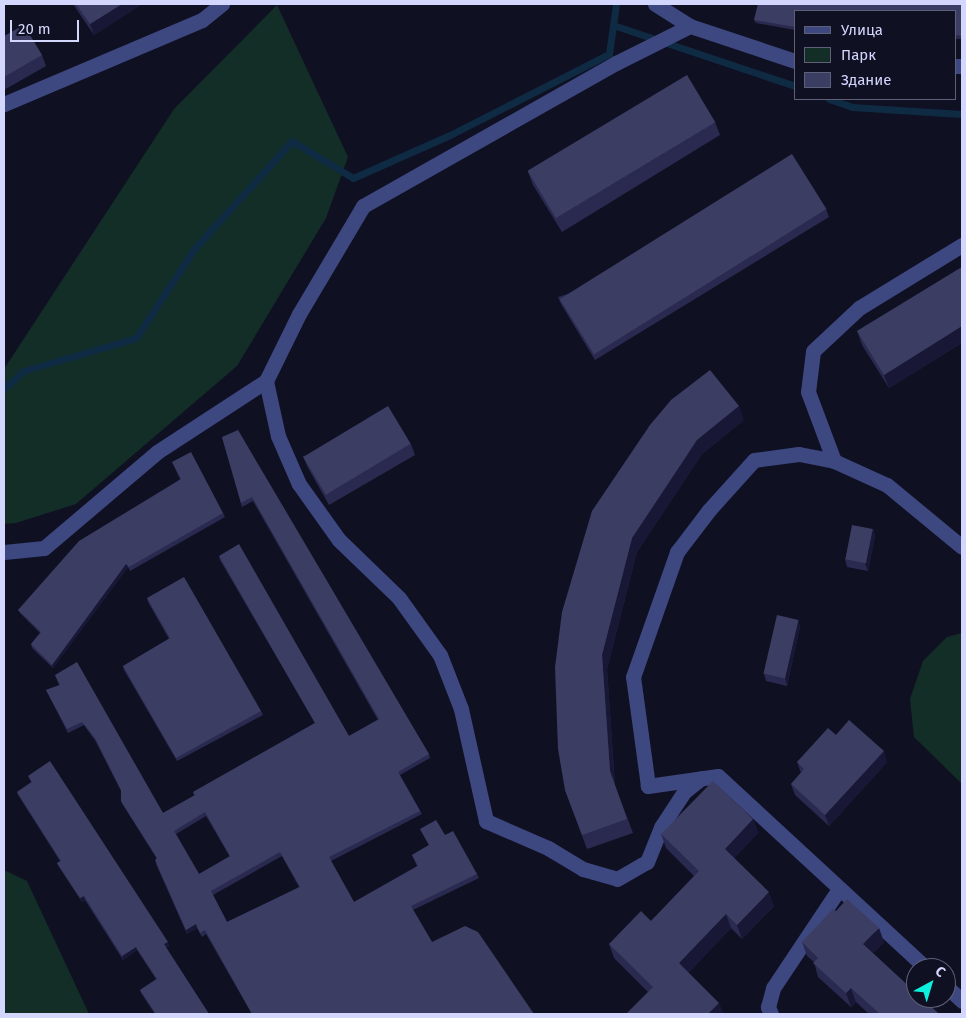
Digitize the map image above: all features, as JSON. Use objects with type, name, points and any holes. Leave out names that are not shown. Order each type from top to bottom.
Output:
[{"type":"street","points":[[4,104],[202,20],[222,4]]},
{"type":"street","points":[[655,4],[684,30],[794,61]]},
{"type":"street","points":[[4,552],[44,548],[156,452],[266,381],[299,314],[363,206],[643,50],[684,30]]},
{"type":"street","points":[[834,461],[808,392],[813,351],[859,308],[962,245]]},
{"type":"street","points":[[266,381],[278,436],[299,484],[339,540],[399,598],[440,655],[461,709],[486,821],[548,848],[583,869],[617,879],[647,862],[661,827],[684,792],[701,778]]},
{"type":"street","points":[[915,958],[718,776],[648,786],[633,677],[677,552],[708,510],[754,460],[799,454],[834,461],[887,485],[962,547]]},
{"type":"street","points":[[771,1014],[768,1007],[772,988],[839,889]]},
{"type":"green space","points":[[277,5],[348,157],[326,218],[237,366],[76,504],[16,523],[4,524],[4,369],[174,109]]},
{"type":"green space","points":[[962,633],[962,784],[914,737],[910,699],[923,661],[947,637]]},
{"type":"green space","points":[[4,870],[27,881],[89,1014],[4,1014]]},
{"type":"building","points":[[76,4],[122,4],[90,24]]},
{"type":"building","points":[[758,4],[962,4],[962,36],[956,35],[956,10],[794,10],[794,27],[754,20]]},
{"type":"building","points":[[24,25],[42,55],[4,77],[4,36]]},
{"type":"building","points":[[687,75],[715,122],[556,218],[528,171]]},
{"type":"building","points":[[792,154],[826,209],[594,354],[560,299]]},
{"type":"building","points":[[962,267],[962,326],[884,375],[857,331]]},
{"type":"building","points":[[710,370],[739,406],[697,440],[632,538],[602,655],[610,771],[627,819],[582,835],[565,790],[558,749],[555,667],[562,612],[592,511],[650,425],[671,400]]},
{"type":"building","points":[[388,406],[411,444],[326,495],[303,457]]},
{"type":"building","points":[[238,430],[429,754],[398,772],[420,811],[329,857],[354,902],[418,866],[412,855],[429,845],[420,829],[436,820],[445,835],[453,831],[477,874],[411,906],[432,942],[465,926],[478,932],[534,1014],[252,1014],[205,930],[200,933],[196,924],[186,930],[155,860],[157,858],[121,801],[121,790],[95,738],[82,722],[67,729],[46,690],[60,685],[55,675],[77,662],[163,813],[195,795],[193,792],[315,723],[219,556],[239,544],[349,736],[379,719],[252,497],[241,503],[222,437]],"holes":[[[205,812],[230,856],[199,874],[174,831]],[[280,852],[300,887],[227,922],[211,891]]]},
{"type":"building","points":[[191,452],[223,513],[129,567],[126,564],[52,665],[31,644],[41,632],[18,610],[79,541],[181,479],[172,462]]},
{"type":"building","points":[[852,525],[873,529],[866,563],[845,559]]},
{"type":"building","points":[[184,577],[261,711],[176,758],[123,666],[170,638],[147,598]]},
{"type":"building","points":[[777,615],[798,620],[785,678],[764,673]]},
{"type":"building","points":[[849,720],[884,751],[825,815],[791,784],[804,769],[797,762],[828,728],[836,735]]},
{"type":"building","points":[[50,761],[168,942],[164,944],[209,1014],[156,1014],[140,990],[157,979],[136,947],[122,956],[84,896],[80,898],[57,863],[61,861],[17,792],[32,782],[28,776]]},
{"type":"building","points":[[713,781],[753,819],[725,849],[769,892],[737,925],[726,914],[679,963],[719,1003],[708,1014],[626,1014],[653,987],[609,944],[641,911],[651,921],[699,871],[661,834]]},
{"type":"building","points":[[847,899],[879,928],[863,944],[906,984],[906,1008],[933,1008],[939,1014],[878,1014],[851,988],[846,993],[813,963],[818,958],[802,942],[833,909],[836,911]]},
{"type":"waterway","points":[[4,389],[23,371],[136,338],[194,249],[292,141],[353,178],[450,135],[609,54],[616,4]]},
{"type":"waterway","points":[[613,25],[794,86]]},
{"type":"waterway","points":[[832,100],[852,107],[962,114]]}]
